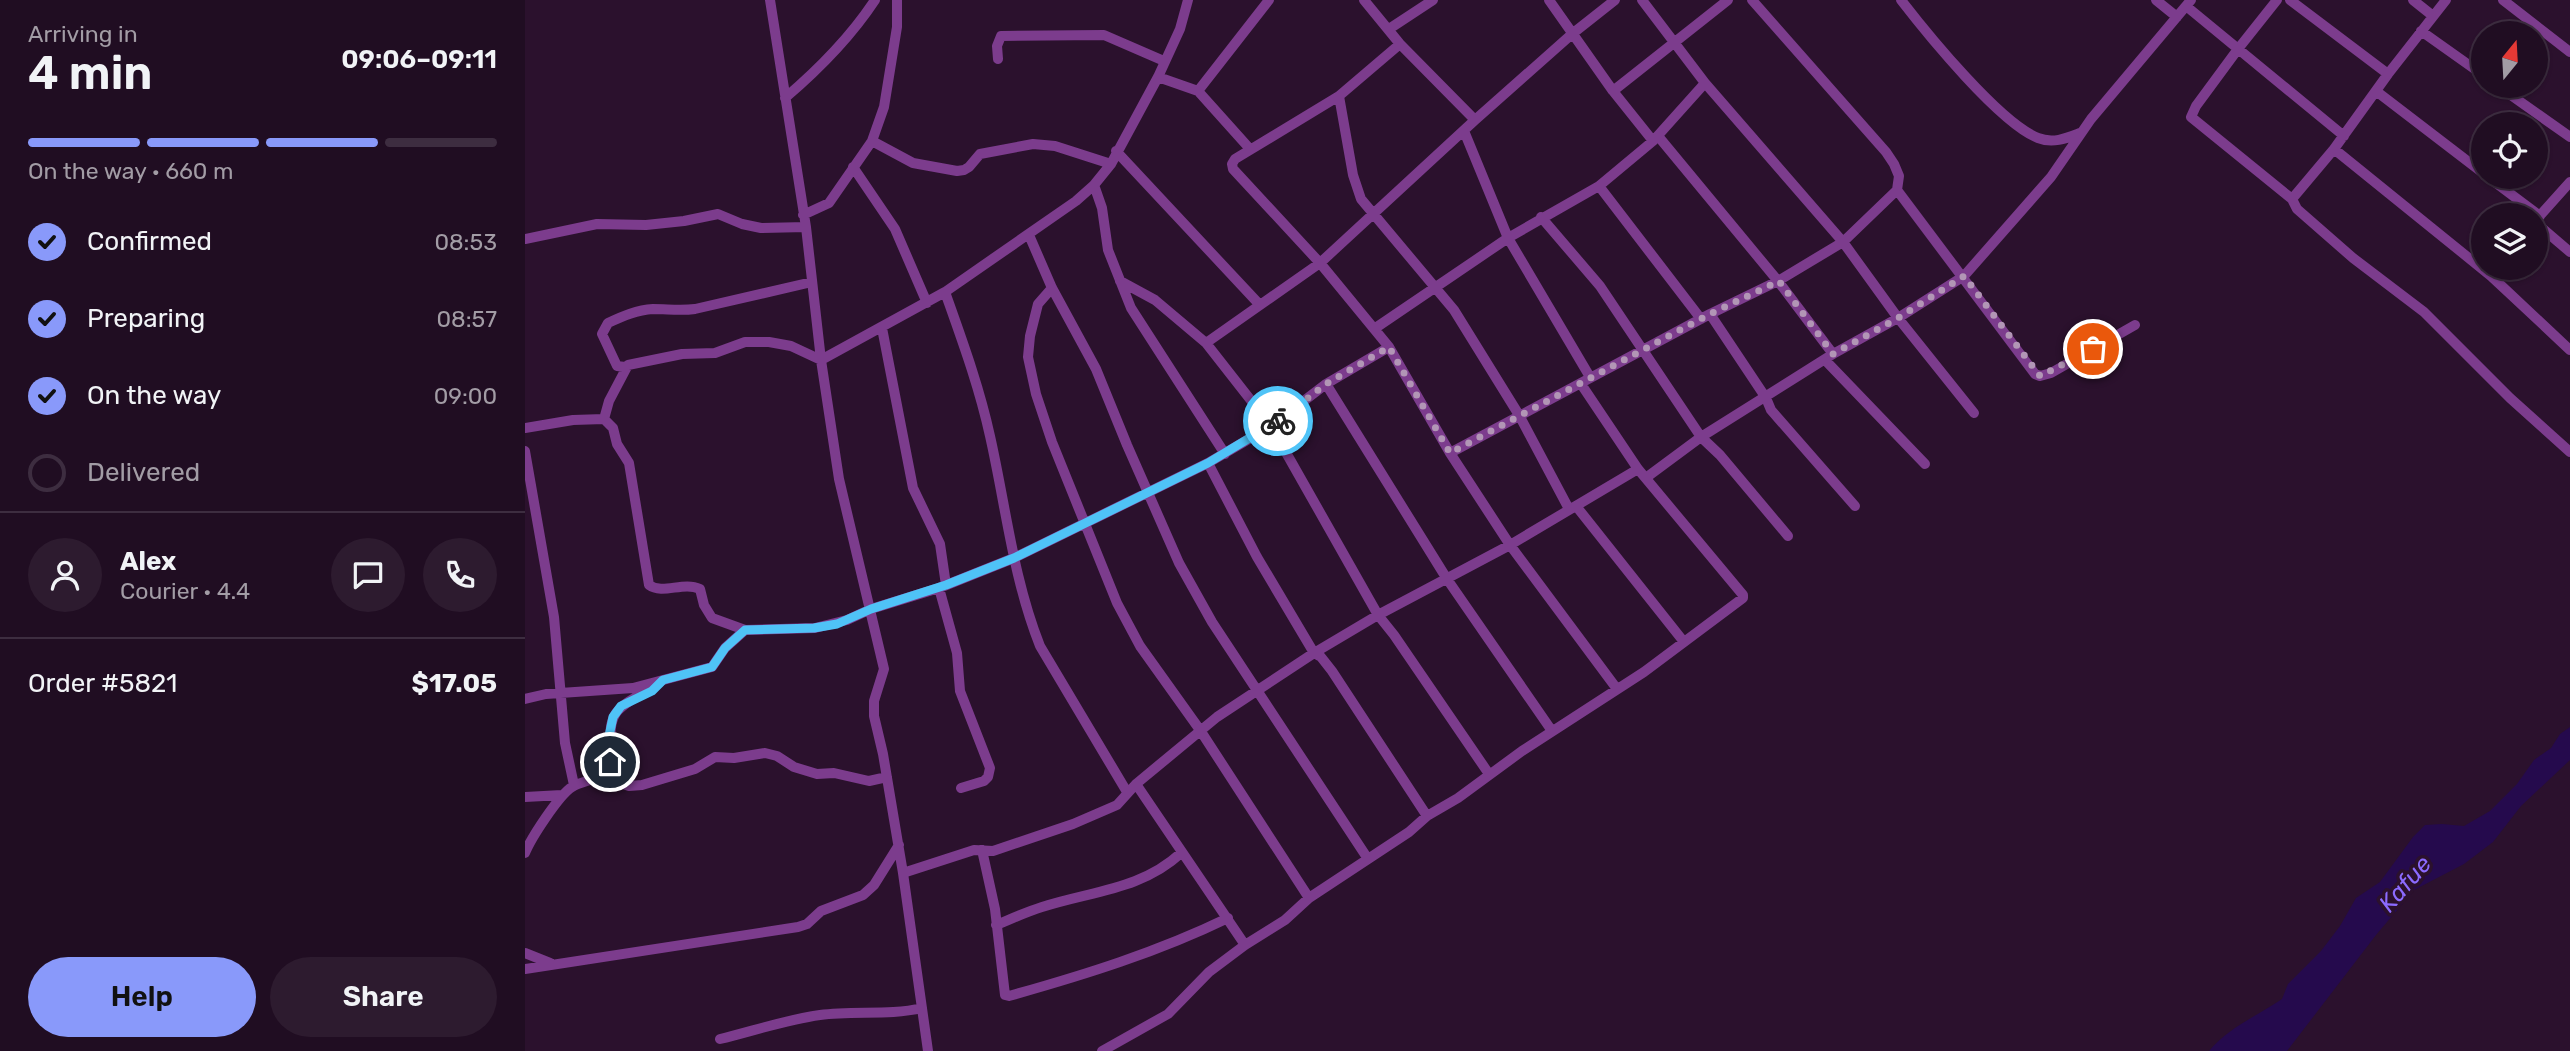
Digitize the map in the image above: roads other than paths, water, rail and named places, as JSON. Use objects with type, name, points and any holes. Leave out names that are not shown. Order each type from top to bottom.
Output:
[{"type":"street","points":[[770,0],[806,227],[821,360],[839,479],[884,669],[874,701],[874,716],[899,845],[928,1051]]},
{"type":"street","points":[[785,98],[822,66],[865,16],[875,0]]},
{"type":"street","points":[[803,215],[829,203],[872,141],[884,107],[897,27],[897,0]]},
{"type":"street","points":[[821,360],[945,292],[1029,235],[1094,185],[1111,164],[1158,77],[1180,29],[1188,0]]},
{"type":"street","points":[[1198,91],[1269,0]]},
{"type":"street","points":[[1363,0],[1400,44],[1475,120]]},
{"type":"street","points":[[1389,29],[1433,0]]},
{"type":"street","points":[[1549,0],[1613,91],[1779,281],[1829,357],[1925,464]]},
{"type":"street","points":[[1206,343],[1320,263],[1475,120],[1572,34],[1615,0]]},
{"type":"street","points":[[1642,0],[1705,83],[1843,242],[1898,318],[1974,413]]},
{"type":"street","points":[[1613,91],[1728,0]]},
{"type":"street","points":[[1450,453],[1590,377],[1779,281],[1843,242],[1897,190],[1899,176],[1886,152],[1752,0]]},
{"type":"street","points":[[1901,0],[1978,89],[2029,133],[2050,141],[2080,133]]},
{"type":"street","points":[[2156,0],[2177,17]]},
{"type":"street","points":[[2277,0],[2196,106],[2191,117],[2291,199],[2297,209],[2353,258],[2424,312],[2510,398],[2570,452]]},
{"type":"street","points":[[2290,0],[2388,74]]},
{"type":"street","points":[[2413,0],[2433,16]]},
{"type":"street","points":[[2291,199],[2334,149],[2446,0]]},
{"type":"street","points":[[2503,0],[2570,52]]},
{"type":"street","points":[[1647,477],[1701,437],[1964,276],[2051,177],[2080,133],[2188,3],[2238,49],[2344,136]]},
{"type":"street","points":[[2421,31],[2471,66]]},
{"type":"street","points":[[998,59],[998,40],[1001,36],[1093,34],[1115,38],[1164,61]]},
{"type":"street","points":[[1400,44],[1339,96],[1235,159],[1233,169],[1320,263],[1389,347],[1450,453],[1510,545],[1617,689]]},
{"type":"street","points":[[1158,77],[1198,91],[1250,149]]},
{"type":"street","points":[[1374,329],[1509,237],[1599,186],[1655,138],[1705,83]]},
{"type":"street","points":[[2376,91],[2471,164]]},
{"type":"street","points":[[1339,96],[1356,189],[1454,310],[1573,508],[1683,642]]},
{"type":"street","points":[[2515,98],[2570,137]]},
{"type":"street","points":[[1464,131],[1509,237],[1590,377]]},
{"type":"street","points":[[872,141],[913,163],[957,171],[969,167],[980,153],[1033,144],[1055,146],[1111,164]]},
{"type":"street","points":[[2334,149],[2471,254]]},
{"type":"street","points":[[1117,151],[1259,304]]},
{"type":"street","points":[[853,167],[895,229],[927,303]]},
{"type":"street","points":[[2548,207],[2570,182]]},
{"type":"street","points":[[1094,185],[1102,208],[1108,250],[1131,308],[1225,454]]},
{"type":"street","points":[[1599,186],[1706,317],[1766,398],[1779,420],[1855,506]]},
{"type":"street","points":[[2502,189],[2518,203]]},
{"type":"street","points":[[1897,190],[2040,376],[2050,373],[2136,324]]},
{"type":"street","points":[[525,239],[597,224],[646,225],[718,214],[761,228],[806,227]]},
{"type":"street","points":[[1541,217],[1588,268],[1701,437],[1720,455],[1788,536]]},
{"type":"street","points":[[2548,231],[2570,252]]},
{"type":"street","points":[[1029,235],[1052,288],[1096,369],[1179,563],[1212,622],[1368,859]]},
{"type":"street","points":[[2502,280],[2570,350]]},
{"type":"street","points":[[1120,281],[1155,300],[1206,343],[1271,426],[1378,615],[1489,774]]},
{"type":"street","points":[[813,282],[695,309],[653,309],[630,313],[608,323],[603,334],[615,363],[625,367],[635,362],[654,361],[682,354],[715,353],[745,342],[791,346],[821,360]]},
{"type":"street","points":[[1052,288],[1038,304],[1028,357],[1036,394],[1084,524],[1117,603],[1140,646],[1200,730],[1309,898]]},
{"type":"street","points":[[945,292],[977,380],[1021,594],[1040,646],[1128,792]]},
{"type":"street","points":[[882,328],[913,488],[940,544],[942,586],[957,653],[960,691],[965,710],[990,768],[984,781],[961,788]]},
{"type":"street","points":[[525,428],[573,420],[604,419],[613,428],[617,444],[629,463],[649,585],[653,588],[687,585],[696,587],[700,589],[704,605],[712,618],[745,630],[814,628],[847,620],[871,609],[942,586],[1014,558],[1084,524],[1225,454],[1271,426],[1326,384],[1389,347]]},
{"type":"street","points":[[604,419],[609,401],[625,367]]},
{"type":"street","points":[[1326,384],[1447,579],[1552,731]]},
{"type":"street","points":[[1102,1051],[1168,1014],[1209,972],[1285,920],[1309,898],[1409,832],[1427,816],[1458,798],[1552,731],[1644,672],[1740,603],[1743,595],[1638,469],[1581,384]]},
{"type":"street","points":[[525,451],[554,617],[565,743],[574,785]]},
{"type":"street","points":[[1208,463],[1257,557],[1314,653],[1321,657],[1332,671],[1427,816]]},
{"type":"street","points":[[903,873],[974,850],[993,851],[1073,824],[1117,805],[1136,784],[1200,730],[1314,653],[1378,615],[1510,545],[1638,469]]},
{"type":"street","points":[[525,517],[537,521]]},
{"type":"street","points":[[525,699],[561,693],[633,688],[712,667],[725,648],[745,630]]},
{"type":"street","points":[[525,853],[562,795],[574,785],[600,776],[606,771],[610,762],[609,736],[617,711],[629,701],[652,691],[663,680]]},
{"type":"street","points":[[600,776],[629,786],[642,785],[695,769],[715,757],[734,758],[765,753],[794,767],[817,774],[834,773],[869,780],[887,777]]},
{"type":"street","points":[[1136,784],[1245,945]]},
{"type":"street","points":[[525,797],[562,795]]},
{"type":"street","points":[[525,969],[680,947],[807,924],[821,911],[863,895],[874,885],[899,845]]},
{"type":"street","points":[[982,850],[996,925],[1003,992],[1009,996],[1149,953],[1228,918]]},
{"type":"street","points":[[996,925],[1042,907],[1102,892],[1159,872],[1181,853]]},
{"type":"street","points":[[525,953],[553,965]]},
{"type":"street","points":[[720,1039],[781,1022],[821,1015],[886,1013],[922,1007]]},
{"type":"water","name":"Kafue","points":[[2570,727],[2570,760],[2521,806],[2493,842],[2464,864],[2414,890],[2287,1051],[2209,1051],[2234,1028],[2282,999],[2288,984],[2321,951],[2356,898],[2380,882],[2425,825],[2464,826],[2490,811],[2517,784],[2534,760],[2551,748],[2560,734]]}]
